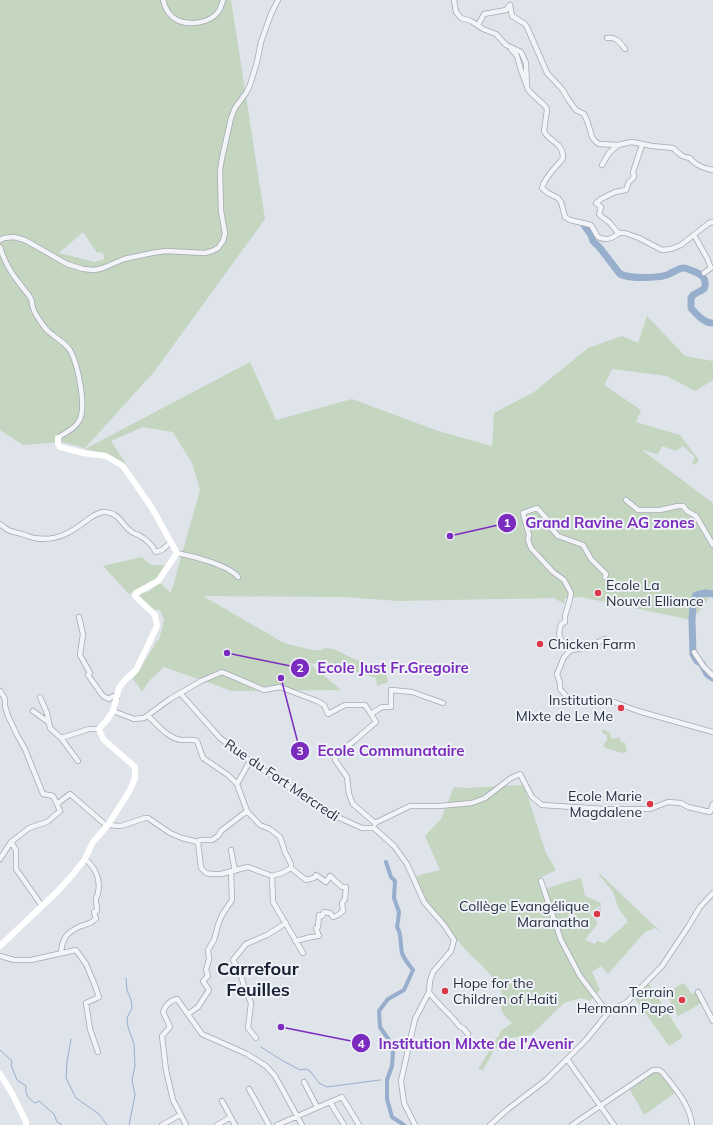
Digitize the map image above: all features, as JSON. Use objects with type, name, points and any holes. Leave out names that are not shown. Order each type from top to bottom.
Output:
[{"type":"street","points":[[163,0],[166,10],[177,20],[192,23],[201,22],[218,13],[223,0]]},
{"type":"street","points":[[0,240],[14,237],[25,240],[67,264],[95,270],[124,259],[152,253],[166,251],[205,253],[218,248],[223,241],[225,233],[221,211],[220,170],[228,131],[235,108],[250,85],[261,42],[271,14],[278,0]]},
{"type":"street","points":[[454,0],[456,12],[462,18],[496,34],[506,45],[521,52],[524,56],[529,91],[546,107],[547,110],[544,131],[560,146],[563,152],[563,158],[549,174],[542,188],[558,198],[561,202],[565,217],[570,220],[591,225],[598,237],[602,239],[608,239],[618,233],[625,233],[662,250],[671,249],[681,245],[709,223],[713,222]]},
{"type":"street","points":[[478,26],[484,14],[506,10],[510,5],[512,16],[525,24],[527,27],[547,73],[562,89],[576,110],[584,114],[592,138],[599,144],[618,145],[632,142],[642,145],[673,148],[684,158],[690,158],[693,162],[704,168],[713,170]]},
{"type":"street","points":[[607,38],[615,39],[621,43],[624,49]]},
{"type":"street","points":[[602,165],[609,153],[618,145]]},
{"type":"street","points":[[618,233],[610,223],[599,214],[600,207],[596,203],[615,192],[626,190],[634,177],[632,172],[642,145]]},
{"type":"street","points":[[694,235],[711,265],[711,268],[704,273]]},
{"type":"street","points":[[0,247],[7,266],[31,298],[31,303],[36,315],[49,333],[66,344],[75,361],[81,390],[82,411],[80,420],[70,431],[58,438],[58,444],[60,447],[83,453],[106,456],[122,466],[152,508],[177,553]]},
{"type":"street","points":[[626,500],[638,510],[660,510],[683,506],[687,511],[696,516],[713,545]]},
{"type":"street","points":[[572,650],[561,640],[559,635],[561,624],[565,622],[565,616],[571,593],[564,580],[555,574],[531,548],[523,513],[537,508],[548,520],[551,528],[558,536],[583,545],[591,558],[606,574],[604,577]]},
{"type":"street","points":[[0,524],[12,532],[37,538],[53,539],[74,530],[98,512],[105,511],[115,515],[130,532],[141,536],[153,547],[156,552],[162,550],[171,542]]},
{"type":"street","points":[[177,553],[194,556],[212,562],[238,577]]},
{"type":"street","points":[[61,738],[89,729],[99,729],[113,711],[119,688],[136,670],[158,626],[155,615],[137,598],[136,593],[158,581],[177,553]]},
{"type":"street","points":[[79,617],[83,634],[80,655],[90,673],[88,675],[103,696],[109,699],[113,696],[116,698]]},
{"type":"street","points":[[605,638],[588,647],[572,650],[564,657],[557,674],[560,689],[569,699],[614,702],[638,711],[713,732]]},
{"type":"street","points":[[694,652],[713,676]]},
{"type":"street","points":[[113,711],[134,719],[144,718],[170,699],[201,681],[222,672],[264,690],[280,687],[317,701],[324,706],[328,714],[345,705],[365,705],[372,714],[376,722],[337,754],[335,760],[347,777],[349,794],[353,804],[375,825],[403,858],[424,902],[444,925],[454,940],[451,951],[433,972],[429,992],[415,1019],[401,1081],[404,1103],[415,1125]]},
{"type":"street","points":[[372,714],[382,707],[391,708],[391,690],[412,692],[443,703]]},
{"type":"street","points":[[0,691],[5,699],[5,706],[25,749],[43,794],[52,796],[58,804],[60,811],[47,822],[29,828],[10,842],[0,858]]},
{"type":"street","name":"Rue du Fort Mercredi","points":[[181,694],[220,738],[250,762],[333,815],[362,828],[375,825]]},
{"type":"street","points":[[40,697],[47,713],[50,728],[61,738],[78,761]]},
{"type":"street","points":[[0,703],[5,706]]},
{"type":"street","points":[[33,711],[48,722]]},
{"type":"street","points":[[148,716],[168,735],[180,740],[192,739],[197,741],[203,758],[228,775],[236,784],[247,811],[260,825],[270,829],[280,837],[291,864],[291,868],[306,880],[314,878],[316,875],[326,882],[330,876],[342,886],[346,886],[345,899],[342,903],[343,911],[333,917],[330,913],[324,912],[322,916],[319,915],[318,927],[316,928],[319,936],[313,936],[304,940],[295,941]]},
{"type":"street","points":[[0,946],[58,891],[84,859],[93,842],[108,826],[130,790],[135,778],[135,767],[104,739],[99,729]]},
{"type":"street","points":[[236,784],[250,762]]},
{"type":"street","points":[[375,825],[410,806],[439,806],[472,803],[485,798],[511,778],[520,774],[532,797],[542,804],[604,809],[650,809],[668,802],[681,803],[688,807],[710,812],[713,804]]},
{"type":"street","points":[[58,804],[70,794],[108,826],[121,826],[148,818],[170,833],[198,842],[200,840],[212,840],[247,811]]},
{"type":"street","points":[[10,842],[16,850],[16,869],[42,906]]},
{"type":"street","points":[[198,842],[201,868],[206,873],[216,874],[248,867],[272,876],[291,868]]},
{"type":"street","points":[[188,1014],[198,1007],[209,990],[203,981],[208,976],[206,970],[209,960],[208,950],[214,940],[222,915],[232,900],[233,871],[231,850]]},
{"type":"street","points":[[61,953],[62,943],[67,935],[81,926],[90,924],[96,919],[94,912],[97,911],[98,908],[96,900],[99,883],[95,870],[84,859]]},
{"type":"street","points":[[272,876],[273,902],[303,953]]},
{"type":"street","points":[[541,881],[561,940],[580,976],[608,1013]]},
{"type":"street","points":[[490,1125],[546,1080],[586,1040],[608,1013],[627,1002],[662,966],[700,907],[713,893]]},
{"type":"street","points":[[256,1038],[248,1028],[251,1003],[240,972],[233,960],[246,944],[267,935],[286,923]]},
{"type":"street","points":[[0,956],[14,960],[32,960],[76,950],[86,964],[99,998],[86,1003],[90,1030],[98,1052]]},
{"type":"street","points":[[429,992],[434,1000],[460,1028],[463,1028],[468,1034]]},
{"type":"street","points":[[698,992],[713,1021]]},
{"type":"street","points":[[186,1125],[173,1100],[166,1070],[162,1036],[170,1027],[163,1012],[167,1003],[177,999],[202,1034],[247,1054],[266,1066],[275,1076],[302,1125]]},
{"type":"street","points":[[567,1059],[614,1125]]},
{"type":"street","points":[[572,1125],[653,1070],[659,1070],[662,1072],[687,1106],[690,1111],[692,1125]]},
{"type":"street","points":[[0,1074],[13,1095],[26,1125]]},
{"type":"street","points":[[304,1082],[317,1107]]},
{"type":"street","points":[[249,1089],[270,1125]]},
{"type":"street","points":[[277,1125],[317,1107],[342,1098],[359,1125]]},
{"type":"street","points":[[222,1101],[235,1125]]},
{"type":"street","points":[[330,1102],[344,1125]]},
{"type":"street","points":[[162,1125],[180,1115]]},
{"type":"street","points":[[217,1125],[231,1117]]},
{"type":"shaded area","name":"Collège Evangélique Maranatha","points":[[601,905],[601,916],[595,919],[591,912],[599,908]]},
{"type":"green space","points":[[0,0],[231,0],[265,219],[154,372],[85,448],[62,442],[23,445],[0,430]],"holes":[[[83,232],[97,253],[101,252],[104,255],[104,259],[95,262],[59,253]]]},
{"type":"green space","points":[[647,316],[685,356],[713,361],[713,380],[695,391],[667,376],[612,369],[604,385],[641,410],[636,422],[680,435],[699,460],[695,465],[692,463],[695,457],[683,446],[676,451],[662,446],[658,454],[642,450],[713,503],[713,593],[692,620],[581,597],[565,598],[565,604],[554,598],[399,601],[344,597],[203,596],[284,643],[312,650],[321,650],[325,648],[334,649],[354,659],[374,665],[381,665],[385,668],[388,682],[377,686],[376,678],[339,667],[309,663],[341,690],[232,691],[164,667],[150,680],[142,691],[133,679],[158,639],[159,640],[164,620],[160,610],[153,610],[140,597],[140,595],[141,593],[151,590],[159,582],[171,593],[200,490],[192,463],[173,432],[143,427],[111,441],[143,490],[108,455],[85,449],[250,362],[276,420],[352,399],[438,431],[492,446],[494,413],[534,392],[588,348],[622,336],[638,343]]},
{"type":"green space","points":[[142,557],[151,565],[166,565],[158,579],[129,594],[103,566]]},
{"type":"green space","points":[[603,729],[610,733],[611,738],[614,739],[619,737],[621,742],[625,743],[627,751],[622,753],[605,748],[603,745],[607,740],[607,736],[602,732]]},
{"type":"green space","points":[[524,785],[546,853],[556,870],[540,878],[542,890],[581,878],[585,896],[601,903],[601,905],[589,912],[598,923],[585,940],[595,944],[597,941],[604,943],[628,922],[618,907],[613,892],[599,873],[662,933],[655,928],[645,932],[608,974],[601,966],[592,972],[600,990],[590,1001],[581,998],[564,1003],[531,1035],[510,1038],[504,1041],[494,1050],[483,1070],[478,1069],[502,1030],[512,1023],[504,1015],[501,1009],[502,994],[497,983],[454,936],[449,927],[439,918],[423,896],[416,876],[440,870],[425,836],[441,819],[454,787],[464,788]]},
{"type":"green space","points":[[648,982],[683,1037],[669,1046],[633,996]]},
{"type":"green space","name":"Terrain Hermann Pape","points":[[684,983],[692,994],[697,991],[702,1003],[678,1016],[666,993]]},
{"type":"green space","points":[[652,1071],[662,1072],[675,1093],[644,1115],[630,1090]]},
{"type":"waterway","points":[[584,225],[593,241],[620,274],[624,276],[644,278],[657,277],[667,275],[682,268],[701,275],[705,282],[704,289],[693,295],[691,298],[691,308],[698,316],[707,322],[713,323]]},
{"type":"waterway","points":[[713,594],[706,593],[696,595],[693,602],[692,620],[693,654],[697,661],[702,664],[707,674],[713,678]]},
{"type":"waterway","points":[[386,862],[391,877],[395,881],[394,898],[399,912],[397,927],[399,930],[402,953],[405,960],[413,970],[404,990],[388,999],[379,1011],[380,1027],[391,1043],[393,1051],[392,1066],[387,1080],[387,1099],[392,1117],[404,1125]]},
{"type":"waterway","points":[[126,978],[127,990],[132,1008],[127,1018],[128,1027],[134,1044],[135,1066],[132,1080],[135,1095],[129,1125]]},
{"type":"waterway","points":[[71,1039],[66,1078],[76,1098],[99,1114],[107,1125]]},
{"type":"waterway","points":[[261,1047],[300,1070],[306,1069],[310,1071],[319,1083],[327,1087],[380,1080]]},
{"type":"waterway","points":[[0,1050],[12,1061],[11,1065],[17,1080],[26,1086],[26,1092],[29,1098],[35,1103],[39,1101],[54,1114],[57,1122],[62,1125]]},
{"type":"place","name":"Grand Ravine AG zones","points":[[450,536]]},
{"type":"place","name":"Ecole La Nouvel Elliance","points":[[598,593]]},
{"type":"place","name":"Chicken Farm","points":[[540,644]]},
{"type":"place","name":"Ecole Just Fr.Gregoire","points":[[227,653]]},
{"type":"place","name":"Ecole Communataire","points":[[281,678]]},
{"type":"place","name":"Institution MIxte de Le Me","points":[[621,708]]},
{"type":"place","name":"Ecole Marie Magdalene","points":[[650,804]]},
{"type":"place","name":"Collège Evangélique Maranatha","points":[[597,914]]},
{"type":"place","name":"Hope for the Children of Haiti","points":[[445,991]]},
{"type":"place","name":"Terrain Hermann Pape","points":[[682,1000]]},
{"type":"place","name":"Institution MIxte de l'Avenir","points":[[281,1027]]},
{"type":"district","name":"Carrefour Feuilles","points":[[258,979]]}]
